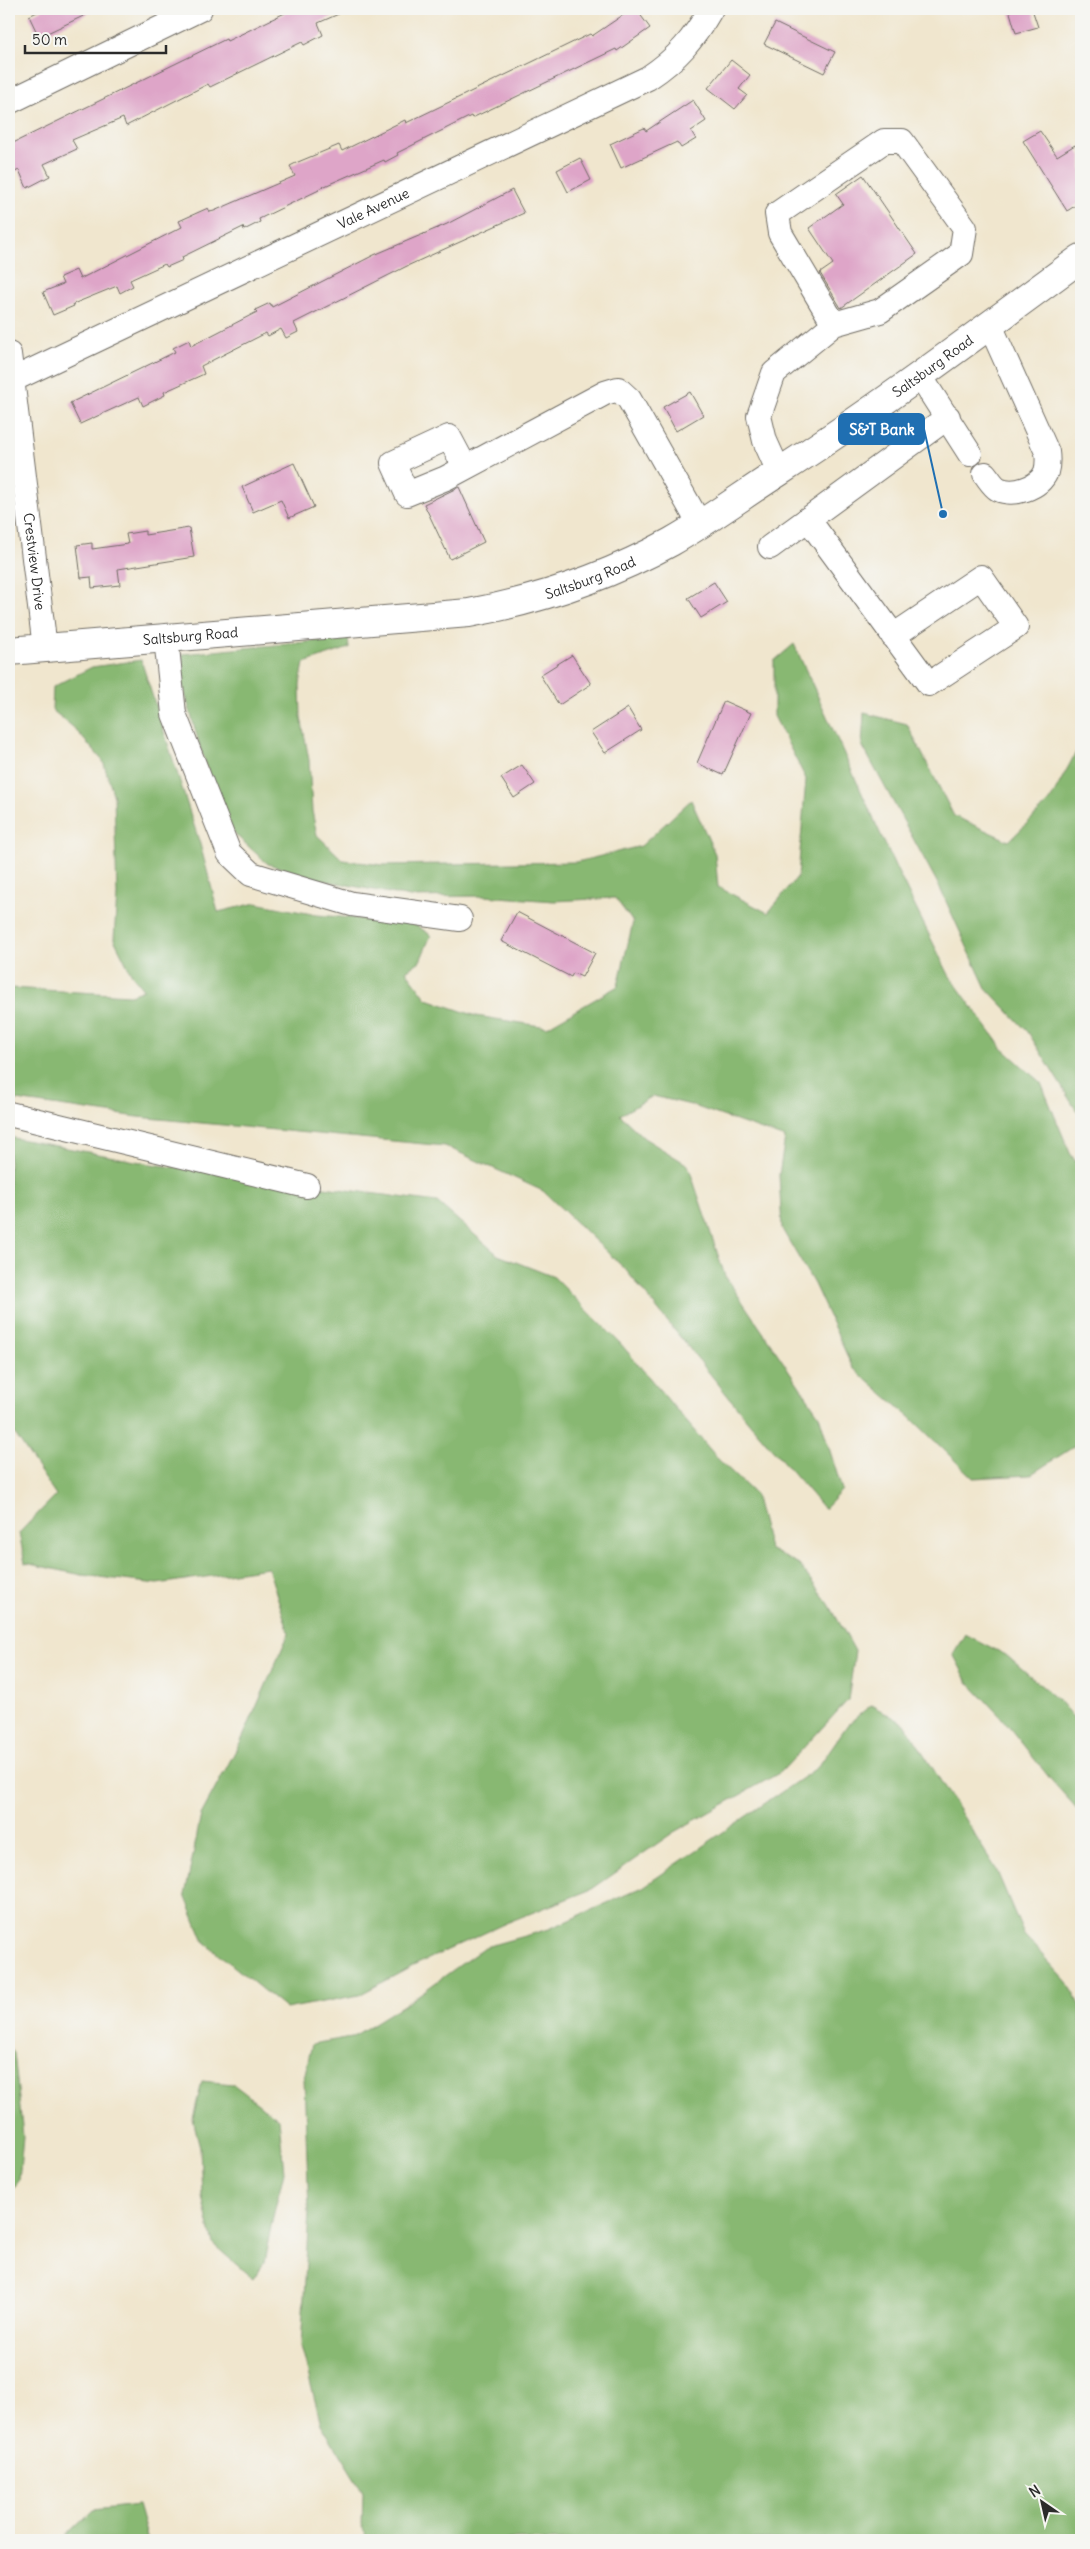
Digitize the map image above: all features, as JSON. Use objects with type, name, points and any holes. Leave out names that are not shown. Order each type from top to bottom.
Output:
[{"type":"main road","name":"Saltsburg Road","points":[[9,651],[469,613],[518,604],[567,589],[618,568],[672,541],[829,440],[1081,258]]},
{"type":"street","points":[[9,102],[200,9]]},
{"type":"street","name":"Vale Avenue","points":[[12,380],[648,78],[673,61],[685,49],[711,9]]},
{"type":"street","points":[[778,472],[765,441],[759,416],[774,373],[834,324],[880,311],[961,254],[965,228],[902,141],[884,141],[778,214],[780,233],[834,324]]},
{"type":"street","points":[[985,474],[997,488],[1010,491],[1026,489],[1039,480],[1045,473],[1048,464],[1047,452],[990,325]]},
{"type":"street","name":"Crestview Drive","points":[[9,354],[45,648]]},
{"type":"street","points":[[920,376],[970,454]]},
{"type":"street","points":[[465,467],[605,393],[618,389],[630,399],[699,523]]},
{"type":"street","points":[[770,547],[948,418]]},
{"type":"street","points":[[808,519],[929,684],[1016,627],[981,577],[894,636]]},
{"type":"street","points":[[166,638],[174,714],[229,853],[238,864],[251,874],[352,904],[460,919]]},
{"type":"street","points":[[9,1114],[307,1186]]},
{"type":"green space","points":[[348,638],[349,648],[304,663],[300,684],[301,717],[309,760],[312,811],[317,835],[343,860],[382,865],[577,862],[641,846],[691,800],[715,854],[718,887],[768,913],[798,876],[806,779],[774,716],[774,661],[794,644],[896,868],[949,975],[1002,1048],[1041,1083],[1070,1153],[1081,1170],[1081,1442],[1030,1475],[973,1478],[910,1417],[853,1368],[814,1284],[782,1229],[779,1175],[785,1138],[691,1105],[653,1096],[620,1115],[644,1138],[688,1165],[725,1276],[819,1415],[842,1490],[824,1509],[749,1422],[625,1269],[543,1191],[445,1146],[138,1117],[9,1099],[9,988],[130,995],[144,990],[132,975],[114,939],[117,895],[114,797],[103,761],[73,727],[52,710],[53,687],[92,667],[141,660],[200,844],[218,912],[256,903],[317,915],[376,920],[406,919],[431,935],[420,961],[406,971],[427,999],[476,1016],[547,1027],[618,986],[633,922],[615,898],[554,901],[484,896],[410,897],[322,880],[268,864],[227,827],[200,747],[182,683],[183,654]]},
{"type":"green space","points":[[864,713],[907,724],[954,816],[1009,841],[1050,801],[1081,743],[1081,1118],[1028,1032],[986,988],[938,884],[862,745]]},
{"type":"green space","points":[[9,1137],[151,1164],[437,1202],[498,1255],[554,1277],[620,1343],[719,1460],[755,1494],[769,1549],[799,1565],[829,1604],[855,1651],[848,1700],[781,1772],[674,1832],[592,1889],[506,1923],[413,1966],[359,1995],[286,2009],[204,1942],[185,1895],[201,1815],[243,1737],[289,1633],[268,1568],[157,1584],[82,1575],[25,1563],[19,1533],[56,1495],[9,1425]]},
{"type":"green space","points":[[965,1634],[1006,1655],[1058,1700],[1081,1726],[1081,1813],[1052,1781],[1000,1716],[968,1682],[953,1654]]},
{"type":"green space","points":[[871,1705],[905,1724],[996,1869],[1024,1935],[1067,1982],[1081,2006],[1081,2540],[370,2540],[362,2527],[363,2492],[321,2424],[301,2346],[309,2212],[304,2078],[312,2044],[352,2037],[410,2001],[485,1947],[549,1929],[643,1887],[818,1767],[848,1724]]},
{"type":"green space","points":[[9,2047],[14,2053],[23,2136],[19,2181],[9,2193]]},
{"type":"green space","points":[[202,2081],[233,2084],[279,2119],[284,2172],[264,2263],[253,2279],[213,2244],[202,2197],[200,2147],[193,2119]]},
{"type":"green space","points":[[138,2505],[148,2540],[62,2540],[93,2510]]},
{"type":"building","points":[[43,9],[98,9],[39,37],[29,16]]},
{"type":"building","points":[[293,9],[350,9],[318,23],[323,35],[304,45],[302,42],[210,87],[208,84],[126,126],[123,118],[72,140],[77,149],[44,164],[50,176],[27,188],[19,170],[9,175],[9,145],[226,39],[227,41]]},
{"type":"building","points":[[632,9],[636,9],[650,28],[617,51],[616,49],[472,118],[471,116],[397,153],[398,155],[385,162],[384,160],[318,189],[259,219],[260,222],[244,230],[243,227],[182,257],[183,260],[167,267],[165,264],[130,280],[133,286],[120,293],[117,286],[73,304],[74,306],[53,315],[43,292],[63,284],[60,277],[76,270],[80,279],[182,227],[179,221],[208,208],[210,212],[214,211],[295,176],[290,166],[298,162],[339,145],[342,151],[405,120],[406,123],[590,34],[592,36]]},
{"type":"building","points":[[1009,9],[1032,9],[1038,27],[1016,33]]},
{"type":"building","points":[[775,23],[835,52],[824,73],[764,44]]},
{"type":"building","points":[[731,60],[750,75],[739,89],[747,95],[735,109],[708,88]]},
{"type":"building","points":[[693,100],[706,121],[691,131],[696,139],[681,148],[677,142],[621,168],[610,144],[644,128],[646,131]]},
{"type":"building","points":[[1040,131],[1057,156],[1075,145],[1081,156],[1081,202],[1067,211],[1023,141]]},
{"type":"building","points":[[580,158],[591,180],[568,192],[557,170]]},
{"type":"building","points":[[863,175],[917,254],[841,308],[820,273],[833,264],[809,228],[843,204],[836,194]]},
{"type":"building","points":[[512,190],[524,213],[407,266],[294,323],[298,332],[286,338],[281,329],[268,336],[266,333],[201,366],[204,374],[164,392],[165,395],[143,406],[139,397],[80,424],[70,403],[175,352],[173,348],[189,340],[191,346],[257,312],[255,310],[270,303],[272,307],[374,255],[447,224]]},
{"type":"building","points":[[690,392],[703,415],[676,431],[663,407]]},
{"type":"building","points":[[294,463],[314,507],[289,518],[281,500],[253,512],[242,487]]},
{"type":"building","points":[[459,487],[484,542],[450,559],[424,504]]},
{"type":"building","points":[[189,528],[194,557],[118,569],[120,585],[92,588],[91,577],[81,578],[77,545],[92,543],[92,549],[128,544],[126,534],[145,531],[145,535]]},
{"type":"building","points":[[714,582],[727,602],[701,618],[688,598]]},
{"type":"building","points":[[572,655],[591,684],[559,705],[540,675]]},
{"type":"building","points":[[724,701],[751,713],[723,775],[697,763]]},
{"type":"building","points":[[628,708],[641,730],[605,753],[591,732]]},
{"type":"building","points":[[522,765],[535,784],[514,798],[501,778]]},
{"type":"building","points":[[517,912],[595,953],[582,977],[573,973],[571,977],[501,941]]},
{"type":"place","name":"S&T Bank","points":[[943,514]]}]
